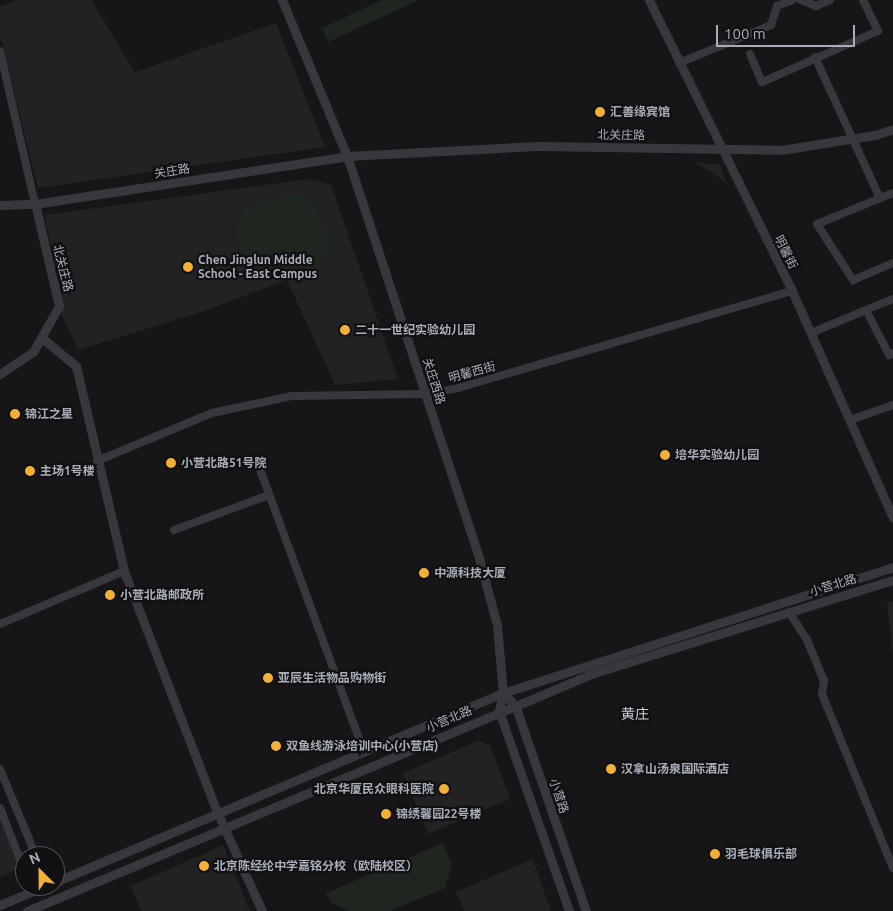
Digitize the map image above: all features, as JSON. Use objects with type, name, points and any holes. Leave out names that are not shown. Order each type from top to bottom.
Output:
[{"type":"street","name":"关庄西路","points":[[282,0],[347,156],[492,606],[503,693],[499,711]]},
{"type":"street","name":"明馨街","points":[[649,0],[720,149],[792,291],[893,518]]},
{"type":"street","points":[[679,63],[771,24],[777,6],[792,0]]},
{"type":"street","points":[[800,0],[816,6],[830,0]]},
{"type":"street","points":[[750,54],[762,82],[815,57],[878,31],[863,0]]},
{"type":"street","points":[[0,51],[35,204]]},
{"type":"street","points":[[815,57],[851,139],[880,198]]},
{"type":"street","name":"北关庄路","points":[[347,156],[538,146],[781,150],[851,139],[893,129]]},
{"type":"street","name":"关庄路","points":[[0,204],[35,204],[347,156]]},
{"type":"street","points":[[893,193],[817,224],[853,280],[893,263]]},
{"type":"street","name":"北关庄路","points":[[0,374],[33,352],[59,306],[35,204]]},
{"type":"street","name":"明馨西街","points":[[97,461],[212,413],[292,396],[425,394],[458,388],[696,321],[792,291]]},
{"type":"street","points":[[811,333],[893,299]]},
{"type":"street","points":[[866,310],[889,355],[893,353]]},
{"type":"street","points":[[42,338],[76,366],[124,571],[218,814],[262,911]]},
{"type":"street","points":[[850,420],[893,405]]},
{"type":"street","points":[[258,464],[364,752]]},
{"type":"street","points":[[174,530],[269,495]]},
{"type":"street","name":"小营北路","points":[[65,878],[503,693],[893,567]]},
{"type":"street","points":[[0,624],[124,571]]},
{"type":"street","name":"小营北路","points":[[27,911],[499,711],[594,673],[893,580]]},
{"type":"street","points":[[789,612],[800,625],[824,682],[822,694],[893,868]]},
{"type":"street","name":"小营路","points":[[503,693],[515,705],[586,911]]},
{"type":"street","points":[[499,711],[569,911]]},
{"type":"street","points":[[0,769],[32,846]]},
{"type":"street","points":[[0,808],[15,846]]},
{"type":"street","points":[[0,905],[18,896]]},
{"type":"shaded area","points":[[17,0],[91,0],[135,72],[276,23],[325,147],[38,188],[0,35],[0,7]]},
{"type":"shaded area","points":[[382,0],[419,0],[328,42],[322,28]]},
{"type":"shaded area","points":[[695,163],[720,164],[726,183],[711,171]]},
{"type":"shaded area","name":"Chen Jinglun Middle School - East Campus","points":[[310,179],[331,185],[398,379],[335,385],[287,280],[201,312],[78,350],[62,315],[61,287],[44,215]]},
{"type":"shaded area","points":[[288,193],[310,197],[332,239],[326,260],[265,283],[246,270],[234,232],[245,206]]},
{"type":"shaded area","points":[[893,601],[893,656],[887,603]]},
{"type":"shaded area","points":[[478,741],[490,745],[510,799],[428,834],[403,773]]},
{"type":"shaded area","points":[[0,806],[17,846],[15,846],[15,870],[0,877]]},
{"type":"shaded area","points":[[443,843],[452,864],[445,888],[390,911],[349,911],[330,902],[326,893]]},
{"type":"shaded area","name":"北京陈经纶中学嘉铭分校（欧陆校区）","points":[[223,845],[250,911],[141,911],[131,886]]},
{"type":"shaded area","points":[[533,859],[551,911],[464,911],[456,892]]},
{"type":"place","name":"汇善缘宾馆","points":[[600,112]]},
{"type":"place","name":"Chen Jinglun Middle School - East Campus","points":[[188,267]]},
{"type":"place","name":"二十一世纪实验幼儿园","points":[[345,330]]},
{"type":"place","name":"锦江之星","points":[[15,414]]},
{"type":"place","name":"培华实验幼儿园","points":[[665,455]]},
{"type":"place","name":"小营北路51号院","points":[[171,463]]},
{"type":"place","name":"主场1号楼","points":[[30,471]]},
{"type":"place","name":"中源科技大厦","points":[[424,573]]},
{"type":"place","name":"小营北路邮政所","points":[[110,595]]},
{"type":"place","name":"亚辰生活物品购物街","points":[[268,678]]},
{"type":"place","name":"双鱼线游泳培训中心(小营店)","points":[[276,746]]},
{"type":"place","name":"汉拿山汤泉国际酒店","points":[[611,769]]},
{"type":"place","name":"北京华厦民众眼科医院","points":[[444,789]]},
{"type":"place","name":"锦绣馨园22号楼","points":[[386,814]]},
{"type":"place","name":"羽毛球俱乐部","points":[[715,854]]},
{"type":"place","name":"北京陈经纶中学嘉铭分校（欧陆校区）","points":[[204,866]]},
{"type":"district","name":"黄庄","points":[[635,714]]}]
